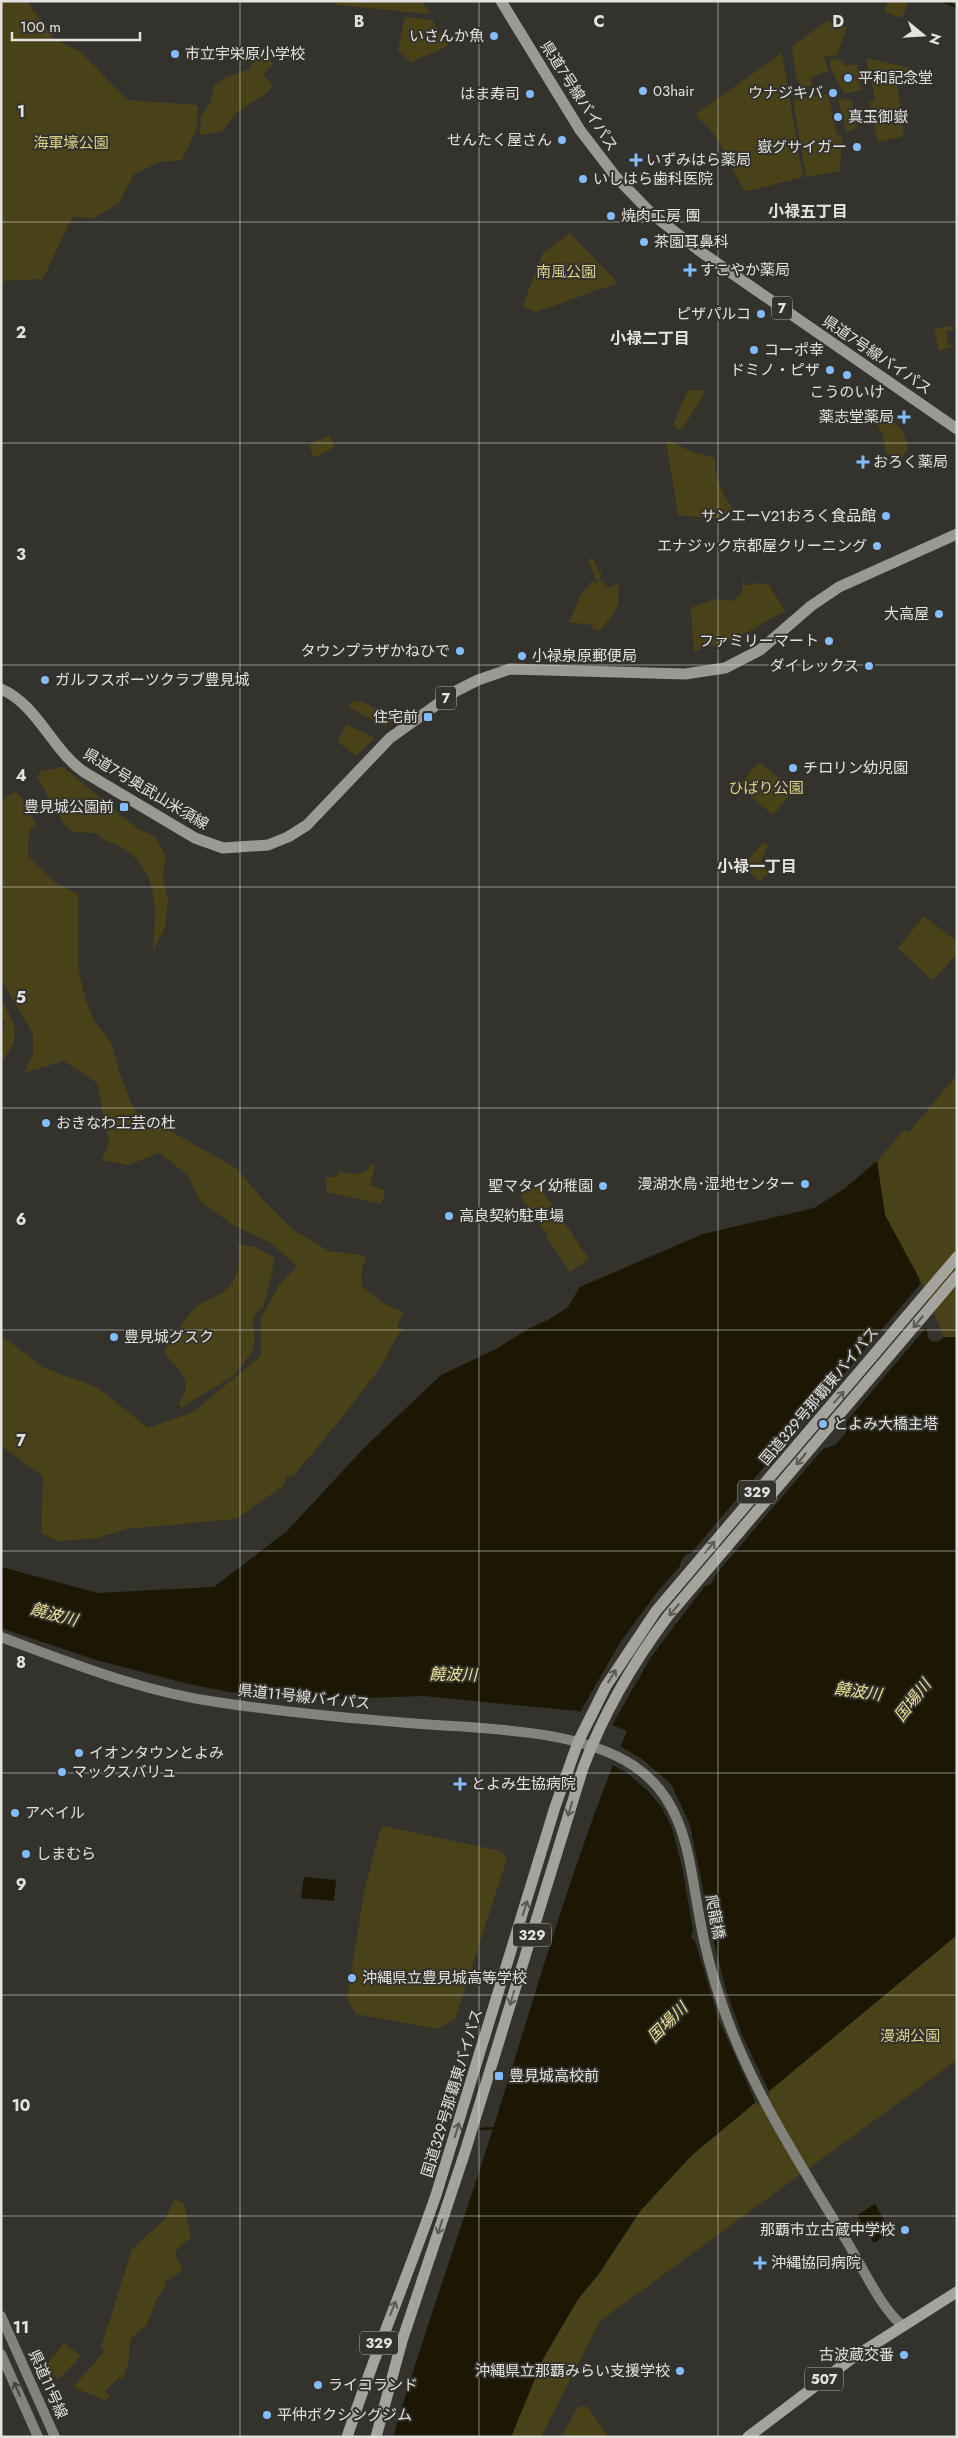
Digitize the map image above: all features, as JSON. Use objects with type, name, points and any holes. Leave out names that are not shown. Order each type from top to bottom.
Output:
[{"type":"highway","name":"国道329号那覇東バイパス","points":[[347,2437],[383,2332],[417,2251],[436,2195],[552,1817],[588,1719],[625,1654],[656,1610],[957,1257]]},
{"type":"highway","name":"国道329号那覇東バイパス","points":[[376,2437],[402,2340],[464,2155],[591,1746],[600,1724],[635,1661],[668,1616],[953,1280]]},
{"type":"highway","name":"507","points":[[748,2437],[845,2363],[902,2325],[957,2292]]},
{"type":"main road","name":"県道7号線バイパス","points":[[501,1],[580,130],[626,187],[652,214],[700,252],[957,429]]},
{"type":"main road","name":"県道7号奥武山米須線","points":[[1,688],[24,705],[72,763],[84,772],[195,838],[223,848],[257,847],[279,841],[307,825],[390,738],[456,691],[480,679],[510,669],[685,674],[725,668],[760,650],[811,606],[839,587],[957,534]]},
{"type":"main road","name":"県道11号線バイパス","points":[[1,1637],[115,1679],[190,1698],[392,1722],[561,1738],[612,1754]]},
{"type":"main road","name":"爬龍橋","points":[[612,1754],[629,1762],[648,1777],[664,1795],[682,1827],[704,1942],[715,1982],[742,2054],[767,2107],[890,2313],[902,2325]]},
{"type":"main road","name":"県道11号線","points":[[1,2316],[55,2437]]},
{"type":"main road","name":"県道11号線","points":[[1,2354],[38,2437]]},
{"type":"green space","name":"海軍壕公園","points":[[1,1],[27,1],[54,39],[80,51],[127,100],[198,105],[196,131],[182,160],[160,162],[134,174],[119,203],[94,218],[72,217],[43,279],[1,281]]},
{"type":"green space","points":[[336,1],[422,1],[430,14],[337,5]]},
{"type":"green space","points":[[889,1],[909,1],[902,18],[884,12]]},
{"type":"green space","points":[[405,17],[432,20],[448,45],[411,63],[398,50]]},
{"type":"green space","points":[[828,20],[847,27],[837,55],[824,57],[829,71],[810,78],[812,86],[801,87],[796,76],[792,46]]},
{"type":"green space","points":[[263,49],[273,64],[263,75],[273,85],[268,92],[237,112],[222,132],[200,135],[201,116],[211,102],[214,86],[224,78],[248,70]]},
{"type":"green space","points":[[782,53],[803,177],[748,191],[744,190],[718,141],[697,117],[697,113]]},
{"type":"green space","points":[[831,58],[842,61],[845,66],[857,64],[861,90],[844,94],[830,67]]},
{"type":"green space","points":[[866,58],[915,69],[896,75],[904,136],[878,142],[869,102],[875,100]]},
{"type":"green space","points":[[828,94],[837,135],[842,137],[840,171],[806,177],[793,100]]},
{"type":"green space","points":[[845,98],[845,101],[851,99],[857,127],[847,133],[838,100]]},
{"type":"green space","name":"南風公園","points":[[570,233],[616,281],[615,284],[536,312],[524,308],[523,305],[543,253]]},
{"type":"green space","points":[[952,326],[953,330],[947,331],[947,344],[955,346],[939,351],[934,329]]},
{"type":"green space","points":[[688,390],[706,391],[681,431],[673,425]]},
{"type":"green space","points":[[884,419],[891,419],[904,433],[908,449],[901,460],[897,461],[887,454],[882,433],[877,425]]},
{"type":"green space","points":[[329,435],[335,447],[314,458],[309,445]]},
{"type":"green space","points":[[666,442],[674,443],[690,451],[715,458],[719,484],[732,507],[724,519],[678,515]]},
{"type":"green space","points":[[592,558],[599,572],[602,570],[599,579],[608,588],[619,583],[618,604],[600,631],[593,629],[591,625],[569,622],[581,595],[591,582],[598,583],[588,560]]},
{"type":"green space","points":[[743,576],[745,586],[756,583],[769,585],[785,611],[737,638],[694,651],[691,608],[714,599],[733,601],[742,593]]},
{"type":"green space","points":[[354,701],[362,702],[394,719],[386,727],[348,707]]},
{"type":"green space","points":[[346,724],[375,738],[356,756],[338,742]]},
{"type":"green space","name":"ひばり公園","points":[[759,762],[794,790],[773,815],[739,786]]},
{"type":"green space","points":[[63,767],[138,829],[155,836],[165,856],[163,880],[168,899],[165,927],[153,951],[155,910],[150,883],[145,871],[126,850],[96,833],[75,832],[63,823],[37,777],[41,771]]},
{"type":"green space","points":[[14,792],[20,795],[36,824],[29,831],[28,856],[54,882],[78,894],[78,967],[85,998],[94,1021],[112,1044],[120,1074],[134,1110],[237,1169],[265,1202],[293,1230],[329,1251],[366,1256],[361,1274],[362,1287],[387,1305],[403,1312],[397,1327],[403,1329],[383,1363],[338,1422],[294,1475],[286,1477],[283,1486],[236,1519],[127,1529],[97,1538],[56,1541],[41,1533],[43,1476],[1,1446],[1,1335],[44,1368],[97,1387],[148,1428],[193,1412],[261,1356],[261,1318],[279,1285],[297,1266],[270,1242],[236,1227],[200,1201],[188,1175],[159,1153],[128,1165],[102,1160],[109,1141],[97,1083],[64,1061],[24,1073],[33,1055],[33,1034],[1,980],[1,801]]},
{"type":"green space","points":[[763,842],[768,846],[760,863],[769,872],[760,882],[746,869],[745,864]]},
{"type":"green space","points":[[924,916],[957,942],[957,953],[933,981],[898,948]]},
{"type":"green space","points":[[1,1000],[11,1017],[15,1031],[12,1046],[1,1062],[1,1038],[5,1022],[1,1020]]},
{"type":"green space","points":[[957,1075],[957,1337],[944,1337],[919,1278],[885,1215],[877,1161],[904,1130],[909,1132]]},
{"type":"green space","points":[[370,1164],[375,1166],[370,1185],[386,1191],[381,1204],[327,1192],[326,1178],[337,1176],[339,1172],[360,1174],[369,1169]]},
{"type":"green space","points":[[538,1184],[589,1259],[570,1272],[545,1235],[559,1225],[545,1233],[520,1196]]},
{"type":"green space","points":[[238,1244],[256,1247],[275,1258],[264,1306],[255,1314],[252,1321],[255,1337],[252,1352],[233,1376],[181,1408],[179,1403],[186,1387],[185,1381],[183,1375],[164,1352],[193,1310],[223,1292],[233,1281],[238,1268]]},
{"type":"green space","points":[[383,1826],[501,1851],[507,1859],[455,2019],[437,2029],[356,2014],[347,1999],[364,1893],[380,1830]]},
{"type":"green space","name":"漫湖公園","points":[[957,1935],[957,2060],[600,2321],[541,2437],[511,2437],[543,2359],[578,2299],[598,2275],[641,2210],[692,2155]]},
{"type":"green space","points":[[175,2199],[184,2204],[191,2237],[178,2248],[176,2254],[183,2270],[165,2282],[166,2285],[157,2299],[146,2326],[131,2338],[129,2362],[123,2379],[120,2377],[105,2391],[110,2396],[104,2400],[73,2387],[105,2351],[101,2348],[132,2249],[165,2219]]},
{"type":"green space","points":[[64,2343],[81,2356],[59,2379],[44,2368]]},
{"type":"green space","points":[[578,2407],[588,2407],[608,2437],[561,2437]]},
{"type":"water","points":[[877,1161],[885,1215],[919,1278],[928,1338],[933,1342],[939,1341],[944,1337],[957,1337],[957,1935],[692,2155],[641,2210],[598,2275],[578,2299],[543,2359],[511,2437],[393,2437],[571,1881],[607,1780],[627,1731],[578,1711],[424,1696],[308,1700],[229,1692],[189,1684],[96,1660],[1,1628],[1,1567],[98,1593],[214,1587],[287,1531],[365,1447],[441,1375],[496,1349],[528,1329],[550,1319],[568,1307],[580,1287],[703,1234],[814,1208],[844,1189]]},
{"type":"water","points":[[304,1877],[336,1880],[334,1901],[301,1898]]},
{"type":"water","points":[[875,2204],[891,2232],[874,2243],[857,2215]]},
{"type":"pier","points":[[922,1282],[929,1324],[847,1421],[845,1434],[835,1445],[823,1449],[717,1573],[710,1585],[705,1586],[651,1657],[611,1727],[579,1714],[621,1641],[658,1591],[680,1566],[686,1554],[691,1553],[798,1427],[799,1416],[807,1405],[820,1402]]},
{"type":"pier","points":[[618,1745],[642,1759],[671,1784],[690,1825],[710,1924],[713,1929],[712,1935],[726,1990],[743,2037],[770,2094],[757,2105],[719,2020],[695,1941],[691,1938],[693,1930],[682,1867],[672,1828],[662,1808],[648,1791],[627,1773],[611,1764]]},
{"type":"waterway","points":[[943,1],[957,7]]},
{"type":"waterway","points":[[480,2129],[496,2128]]},
{"type":"place","name":"いさんか魚","points":[[494,36]]},
{"type":"place","name":"市立宇栄原小学校","points":[[175,54]]},
{"type":"place","name":"平和記念堂","points":[[848,78]]},
{"type":"place","name":"03hair","points":[[643,91]]},
{"type":"place","name":"ウナジキバ","points":[[833,93]]},
{"type":"place","name":"はま寿司","points":[[530,94]]},
{"type":"place","name":"真玉御嶽","points":[[838,117]]},
{"type":"place","name":"せんたく屋さん","points":[[562,140]]},
{"type":"place","name":"嶽グサイガー","points":[[857,147]]},
{"type":"place","name":"いずみはら薬局","points":[[636,160]]},
{"type":"place","name":"いしはら歯科医院","points":[[583,179]]},
{"type":"place","name":"焼肉工房 團","points":[[611,216]]},
{"type":"place","name":"茶園耳鼻科","points":[[644,242]]},
{"type":"place","name":"すこやか薬局","points":[[690,270]]},
{"type":"place","name":"ピザパルコ","points":[[761,314]]},
{"type":"place","name":"コーポ幸","points":[[754,350]]},
{"type":"place","name":"ドミノ・ピザ","points":[[830,370]]},
{"type":"place","name":"こうのいけ","points":[[847,375]]},
{"type":"place","name":"薬志堂薬局","points":[[904,417]]},
{"type":"place","name":"おろく薬局","points":[[863,462]]},
{"type":"place","name":"サンエーV21おろく食品館","points":[[886,516]]},
{"type":"place","name":"エナジック京都屋クリーニング","points":[[877,546]]},
{"type":"place","name":"大高屋","points":[[939,614]]},
{"type":"place","name":"ファミリーマート","points":[[829,641]]},
{"type":"place","name":"タウンプラザかねひで","points":[[460,651]]},
{"type":"place","name":"小禄泉原郵便局","points":[[522,656]]},
{"type":"place","name":"ダイレックス","points":[[869,666]]},
{"type":"place","name":"ガルフスポーツクラブ豊見城","points":[[45,680]]},
{"type":"place","name":"住宅前","points":[[428,717]]},
{"type":"place","name":"チロリン幼児園","points":[[793,768]]},
{"type":"place","name":"豊見城公園前","points":[[124,807]]},
{"type":"place","name":"おきなわ工芸の杜","points":[[46,1123]]},
{"type":"place","name":"漫湖水鳥･湿地センター","points":[[805,1184]]},
{"type":"place","name":"聖マタイ幼稚園","points":[[603,1186]]},
{"type":"place","name":"高良契約駐車場","points":[[449,1216]]},
{"type":"place","name":"豊見城グスク","points":[[114,1337]]},
{"type":"place","name":"とよみ大橋主塔","points":[[823,1424]]},
{"type":"place","name":"イオンタウンとよみ","points":[[79,1753]]},
{"type":"place","name":"マックスバリュ","points":[[62,1772]]},
{"type":"place","name":"とよみ生協病院","points":[[460,1784]]},
{"type":"place","name":"アベイル","points":[[15,1813]]},
{"type":"place","name":"しまむら","points":[[26,1854]]},
{"type":"place","name":"沖縄県立豊見城高等学校","points":[[352,1978]]},
{"type":"place","name":"豊見城高校前","points":[[499,2076]]},
{"type":"place","name":"那覇市立古蔵中学校","points":[[905,2230]]},
{"type":"place","name":"沖縄協同病院","points":[[760,2263]]},
{"type":"place","name":"古波蔵交番","points":[[904,2355]]},
{"type":"place","name":"沖縄県立那覇みらい支援学校","points":[[680,2371]]},
{"type":"place","name":"ライコランド","points":[[318,2385]]},
{"type":"place","name":"平仲ボクシングジム","points":[[267,2415]]},
{"type":"district","name":"小禄五丁目","points":[[808,211]]},
{"type":"district","name":"小禄二丁目","points":[[650,338]]},
{"type":"district","name":"小禄一丁目","points":[[757,866]]},
{"type":"water label","name":"饒波川","points":[[54,1614]]},
{"type":"water label","name":"饒波川","points":[[453,1674]]},
{"type":"water label","name":"饒波川","points":[[858,1691]]},
{"type":"water label","name":"国場川","points":[[912,1700]]},
{"type":"water label","name":"国場川","points":[[667,2022]]}]
